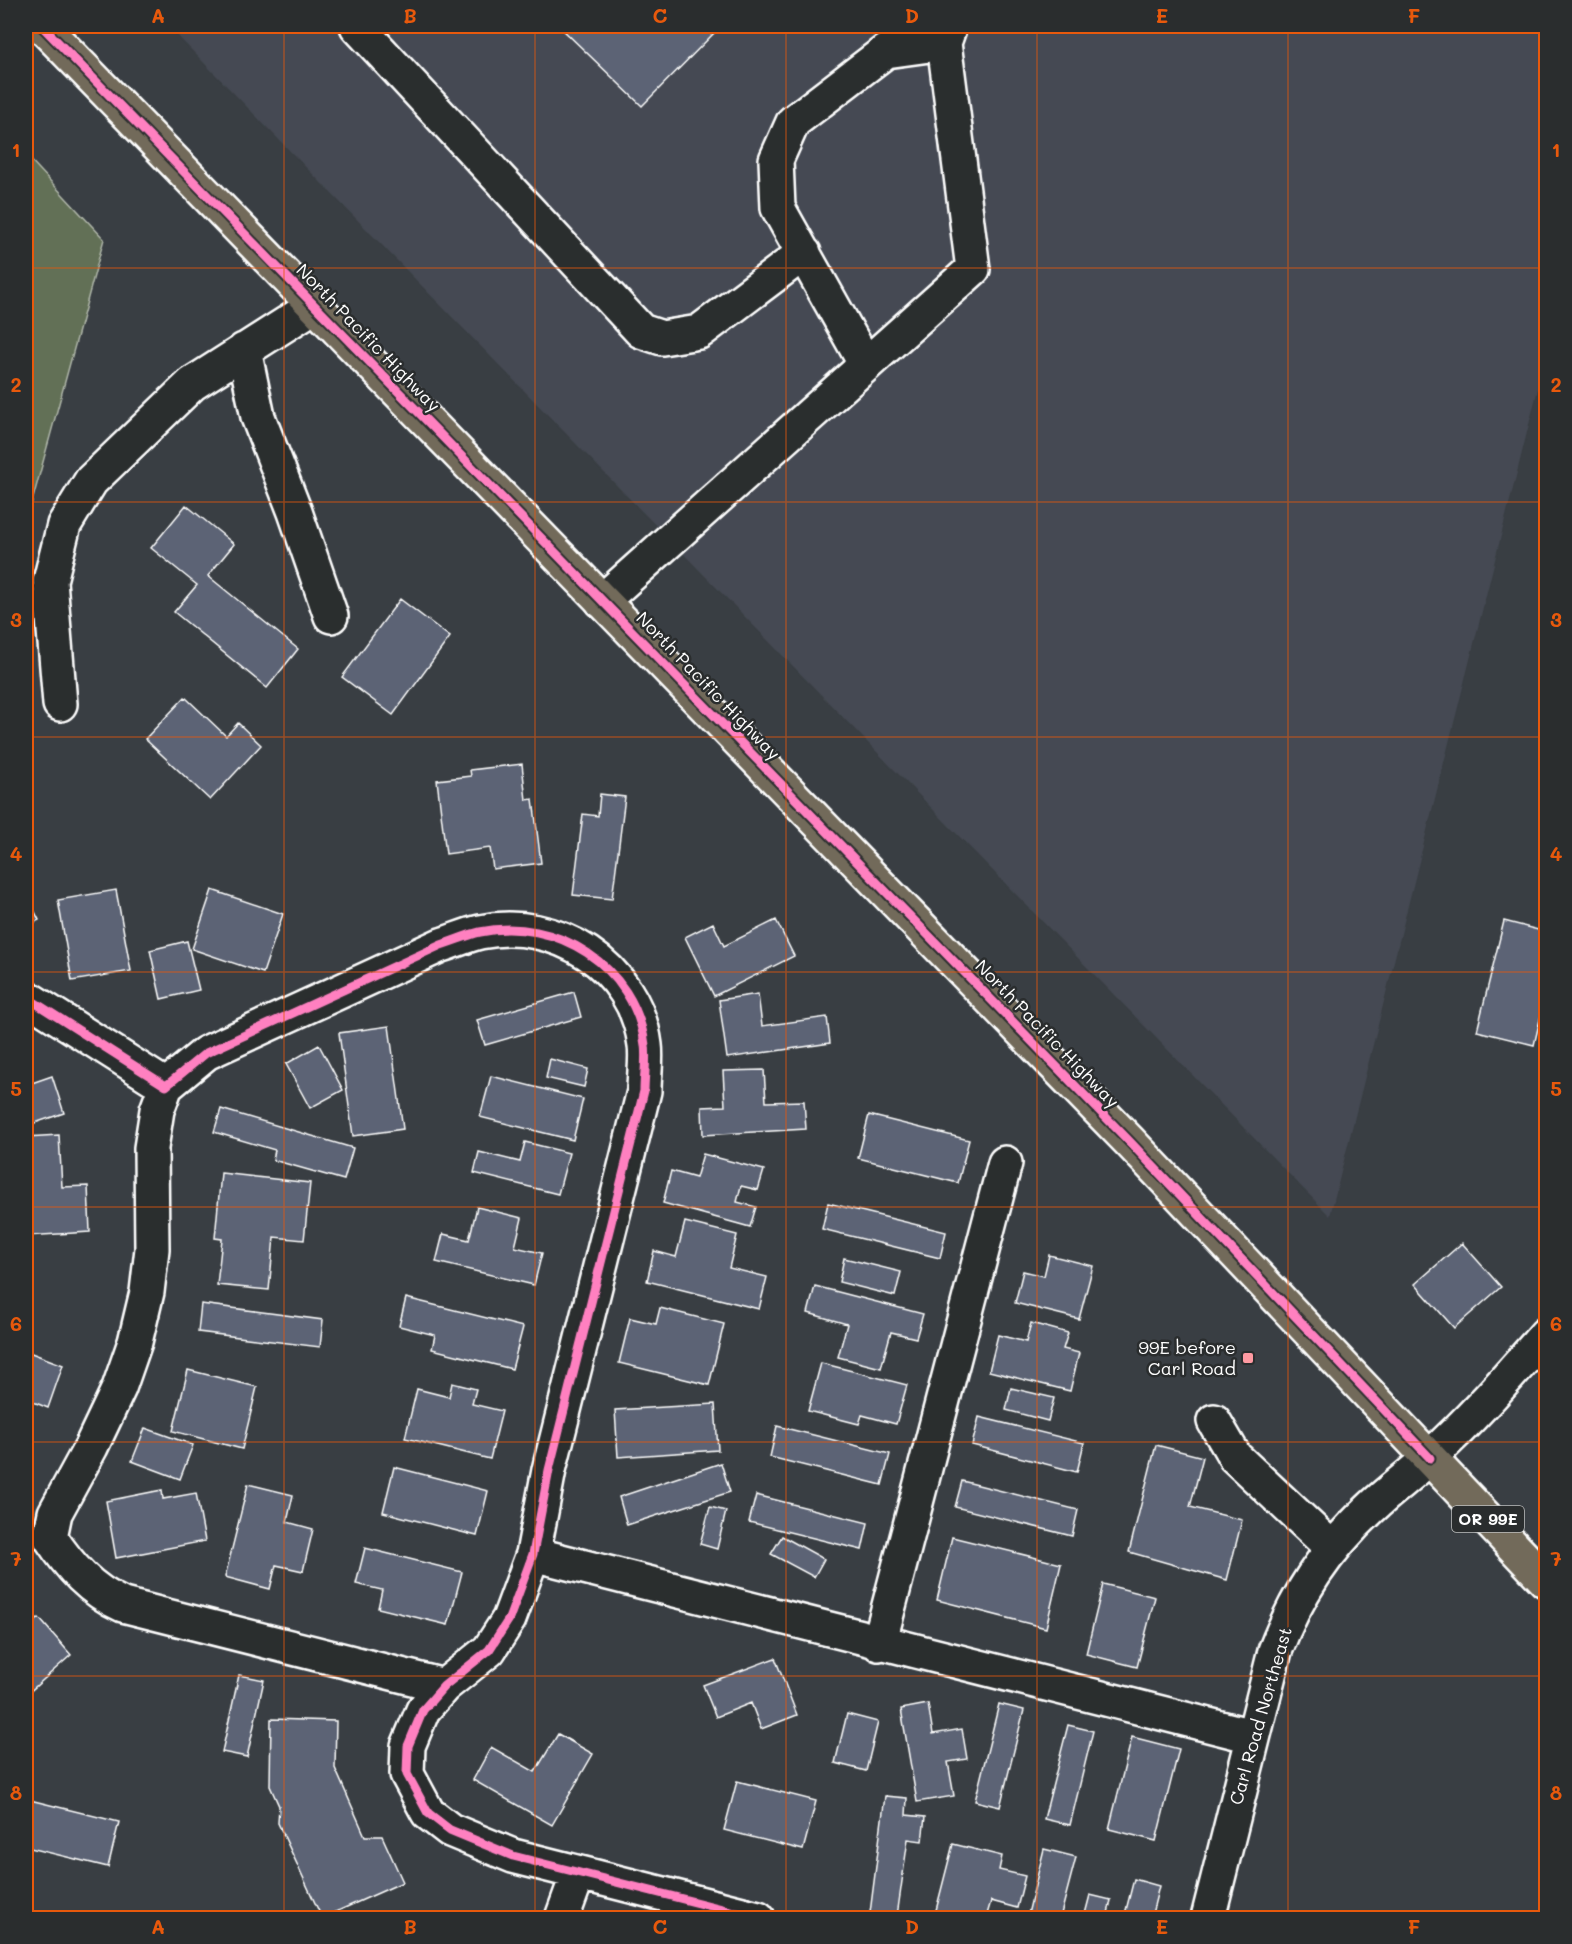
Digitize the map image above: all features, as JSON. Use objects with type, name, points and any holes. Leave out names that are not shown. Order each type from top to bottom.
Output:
[{"type":"main road","name":"North Pacific Highway","points":[[42,26],[1349,1370],[1430,1458]]},
{"type":"main road","name":"OR 99E","points":[[1430,1458],[1546,1581]]},
{"type":"street","points":[[357,26],[641,331],[662,338],[699,332],[804,253]]},
{"type":"street","points":[[602,601],[866,365],[973,268],[947,34],[886,51],[793,122],[776,160],[778,208],[866,365]]},
{"type":"street","points":[[60,704],[50,581],[64,525],[90,481],[192,384],[314,306]]},
{"type":"street","points":[[244,350],[258,417],[295,512],[331,616]]},
{"type":"street","points":[[444,1686],[123,1605],[103,1596],[38,1537],[55,1513],[105,1418],[135,1342],[147,1292],[152,1250],[151,1148],[158,1110],[166,1086],[206,1053],[441,945],[481,932],[521,930],[550,934],[568,941],[601,961],[620,983],[636,1011],[645,1045],[644,1090],[551,1459],[533,1554],[509,1619],[489,1650],[444,1686],[423,1710],[408,1746],[407,1774],[428,1813],[450,1830],[513,1856],[758,1918]]},
{"type":"street","points":[[26,997],[166,1086]]},
{"type":"street","points":[[879,1644],[1005,1163]]},
{"type":"street","name":"Carl Road Northeast","points":[[1208,1918],[1275,1651],[1291,1611],[1305,1585],[1370,1509],[1430,1458],[1488,1400],[1546,1334]]},
{"type":"street","points":[[1214,1421],[1235,1457],[1334,1549]]},
{"type":"street","points":[[533,1554],[879,1644],[1252,1736]]},
{"type":"street","points":[[562,1918],[578,1874]]},
{"type":"shaded area","points":[[168,26],[1546,26],[1546,357],[1330,1216]]},
{"type":"green space","points":[[26,155],[104,239],[26,524]]},
{"type":"building","points":[[559,26],[721,26],[642,106]]},
{"type":"building","points":[[186,505],[234,544],[208,576],[298,649],[267,688],[174,612],[197,585],[151,548]]},
{"type":"building","points":[[400,599],[450,637],[393,715],[342,677]]},
{"type":"building","points":[[185,697],[226,736],[238,723],[261,745],[210,800],[145,739]]},
{"type":"building","points":[[522,764],[526,800],[533,799],[541,863],[493,869],[490,848],[446,854],[437,780],[471,776],[470,770]]},
{"type":"building","points":[[600,794],[625,797],[612,899],[573,895],[583,814],[598,816]]},
{"type":"building","points":[[116,890],[131,971],[72,981],[58,900]]},
{"type":"building","points":[[212,890],[283,914],[263,973],[192,949]]},
{"type":"building","points":[[26,894],[39,920],[26,927]]},
{"type":"building","points":[[776,920],[794,956],[714,996],[685,937],[713,923],[724,946]]},
{"type":"building","points":[[1504,921],[1546,932],[1546,994],[1534,1045],[1477,1031]]},
{"type":"building","points":[[187,941],[199,990],[161,999],[150,950]]},
{"type":"building","points":[[574,992],[581,1017],[485,1045],[477,1020]]},
{"type":"building","points":[[758,994],[762,1026],[827,1017],[830,1043],[727,1058],[719,1000]]},
{"type":"building","points":[[389,1026],[403,1129],[353,1136],[339,1033]]},
{"type":"building","points":[[319,1045],[343,1090],[310,1108],[286,1064]]},
{"type":"building","points":[[550,1059],[588,1069],[584,1087],[546,1078]]},
{"type":"building","points":[[764,1070],[766,1102],[804,1101],[806,1129],[703,1135],[702,1107],[725,1106],[723,1071]]},
{"type":"building","points":[[52,1076],[64,1113],[26,1126],[26,1085]]},
{"type":"building","points":[[491,1076],[583,1099],[573,1140],[480,1117]]},
{"type":"building","points":[[221,1109],[353,1148],[344,1180],[273,1160],[275,1150],[214,1132]]},
{"type":"building","points":[[869,1115],[969,1140],[958,1183],[858,1158]]},
{"type":"building","points":[[59,1135],[62,1187],[88,1186],[90,1232],[26,1236],[26,1137]]},
{"type":"building","points":[[525,1142],[569,1153],[558,1194],[474,1173],[479,1152],[520,1162]]},
{"type":"building","points":[[703,1154],[764,1170],[758,1190],[741,1186],[737,1202],[756,1207],[750,1227],[663,1203],[671,1171],[696,1178]]},
{"type":"building","points":[[221,1173],[310,1183],[304,1240],[274,1237],[269,1290],[217,1285],[222,1239],[215,1238]]},
{"type":"building","points":[[828,1203],[946,1232],[940,1258],[822,1229]]},
{"type":"building","points":[[477,1207],[522,1218],[515,1247],[542,1253],[534,1285],[436,1262],[443,1234],[469,1240]]},
{"type":"building","points":[[685,1222],[737,1235],[729,1268],[767,1277],[759,1309],[647,1281],[654,1251],[676,1257]]},
{"type":"building","points":[[1462,1243],[1501,1287],[1454,1328],[1415,1284]]},
{"type":"building","points":[[1049,1255],[1093,1266],[1079,1319],[1015,1303],[1023,1271],[1044,1276]]},
{"type":"building","points":[[844,1258],[901,1272],[895,1296],[839,1282]]},
{"type":"building","points":[[815,1286],[923,1314],[916,1338],[891,1332],[881,1368],[838,1357],[847,1324],[808,1313]]},
{"type":"building","points":[[406,1298],[523,1327],[512,1369],[432,1349],[435,1335],[399,1326]]},
{"type":"building","points":[[201,1304],[323,1320],[320,1347],[198,1332]]},
{"type":"building","points":[[660,1308],[724,1324],[709,1385],[619,1363],[630,1318],[656,1324]]},
{"type":"building","points":[[1031,1323],[1068,1333],[1063,1349],[1079,1353],[1070,1391],[989,1371],[998,1335],[1026,1342]]},
{"type":"building","points":[[26,1351],[63,1365],[48,1408],[26,1399]]},
{"type":"building","points":[[821,1363],[907,1385],[896,1424],[862,1415],[859,1424],[808,1411]]},
{"type":"building","points":[[188,1370],[257,1387],[242,1449],[173,1431]]},
{"type":"building","points":[[452,1383],[476,1389],[472,1404],[502,1411],[490,1459],[405,1438],[417,1389],[449,1397]]},
{"type":"building","points":[[1011,1388],[1054,1398],[1048,1421],[1006,1410]]},
{"type":"building","points":[[715,1404],[718,1450],[618,1457],[615,1410]]},
{"type":"building","points":[[979,1417],[1084,1443],[1077,1472],[972,1445]]},
{"type":"building","points":[[777,1426],[890,1454],[882,1485],[770,1457]]},
{"type":"building","points":[[145,1428],[193,1445],[180,1479],[132,1461]]},
{"type":"building","points":[[1156,1445],[1203,1457],[1190,1507],[1242,1520],[1227,1580],[1129,1552]]},
{"type":"building","points":[[721,1463],[730,1492],[627,1525],[619,1497]]},
{"type":"building","points":[[394,1467],[488,1491],[477,1536],[383,1512]]},
{"type":"building","points":[[962,1481],[1078,1510],[1072,1536],[955,1507]]},
{"type":"building","points":[[248,1484],[293,1495],[287,1522],[313,1529],[303,1571],[276,1565],[270,1589],[225,1577]]},
{"type":"building","points":[[162,1490],[163,1499],[196,1493],[205,1541],[116,1558],[106,1501]]},
{"type":"building","points":[[756,1495],[868,1523],[862,1550],[749,1522]]},
{"type":"building","points":[[710,1507],[726,1511],[717,1549],[700,1544]]},
{"type":"building","points":[[782,1536],[824,1559],[814,1577],[771,1554]]},
{"type":"building","points":[[952,1537],[1061,1564],[1046,1628],[937,1600]]},
{"type":"building","points":[[365,1548],[462,1572],[448,1625],[378,1608],[382,1590],[356,1584]]},
{"type":"building","points":[[1103,1584],[1155,1597],[1137,1667],[1086,1654]]},
{"type":"building","points":[[39,1618],[71,1655],[26,1695],[26,1630]]},
{"type":"building","points":[[775,1658],[797,1715],[761,1729],[751,1703],[716,1717],[703,1685]]},
{"type":"building","points":[[239,1675],[264,1680],[247,1757],[222,1752]]},
{"type":"building","points":[[928,1704],[933,1734],[962,1729],[967,1759],[948,1762],[954,1796],[917,1802],[901,1709]]},
{"type":"building","points":[[999,1704],[1024,1710],[1000,1807],[975,1801]]},
{"type":"building","points":[[847,1714],[878,1722],[866,1771],[835,1763]]},
{"type":"building","points":[[271,1719],[336,1721],[335,1768],[365,1836],[382,1836],[403,1882],[322,1918],[278,1823],[279,1806],[270,1786]]},
{"type":"building","points":[[1068,1725],[1093,1731],[1070,1825],[1044,1819]]},
{"type":"building","points":[[558,1734],[593,1754],[552,1825],[473,1780],[491,1747],[535,1772]]},
{"type":"building","points":[[1132,1737],[1179,1749],[1156,1841],[1109,1829]]},
{"type":"building","points":[[737,1781],[816,1801],[803,1850],[724,1830]]},
{"type":"building","points":[[885,1796],[907,1798],[906,1815],[925,1817],[922,1841],[908,1839],[897,1916],[870,1913]]},
{"type":"building","points":[[26,1799],[119,1822],[108,1867],[26,1847]]},
{"type":"building","points":[[953,1844],[1002,1856],[999,1870],[1025,1876],[1017,1908],[991,1901],[986,1918],[934,1918]]},
{"type":"building","points":[[1044,1849],[1076,1857],[1060,1918],[1027,1918]]},
{"type":"building","points":[[1134,1879],[1159,1886],[1151,1918],[1124,1918]]},
{"type":"building","points":[[1090,1895],[1111,1900],[1107,1918],[1084,1918]]},
{"type":"cycle path","points":[[42,26],[1129,1141],[1430,1458]]},
{"type":"cycle path","points":[[26,997],[166,1086],[206,1053],[441,945],[480,932],[508,929],[536,932],[563,940],[587,953],[608,970],[626,992],[638,1017],[645,1045],[644,1091],[549,1470],[533,1554],[509,1619],[489,1650],[444,1686],[423,1710],[408,1746],[407,1774],[428,1813],[450,1830],[513,1856],[758,1918]]},
{"type":"place","name":"99E before Carl Road","points":[[1248,1358]]}]
